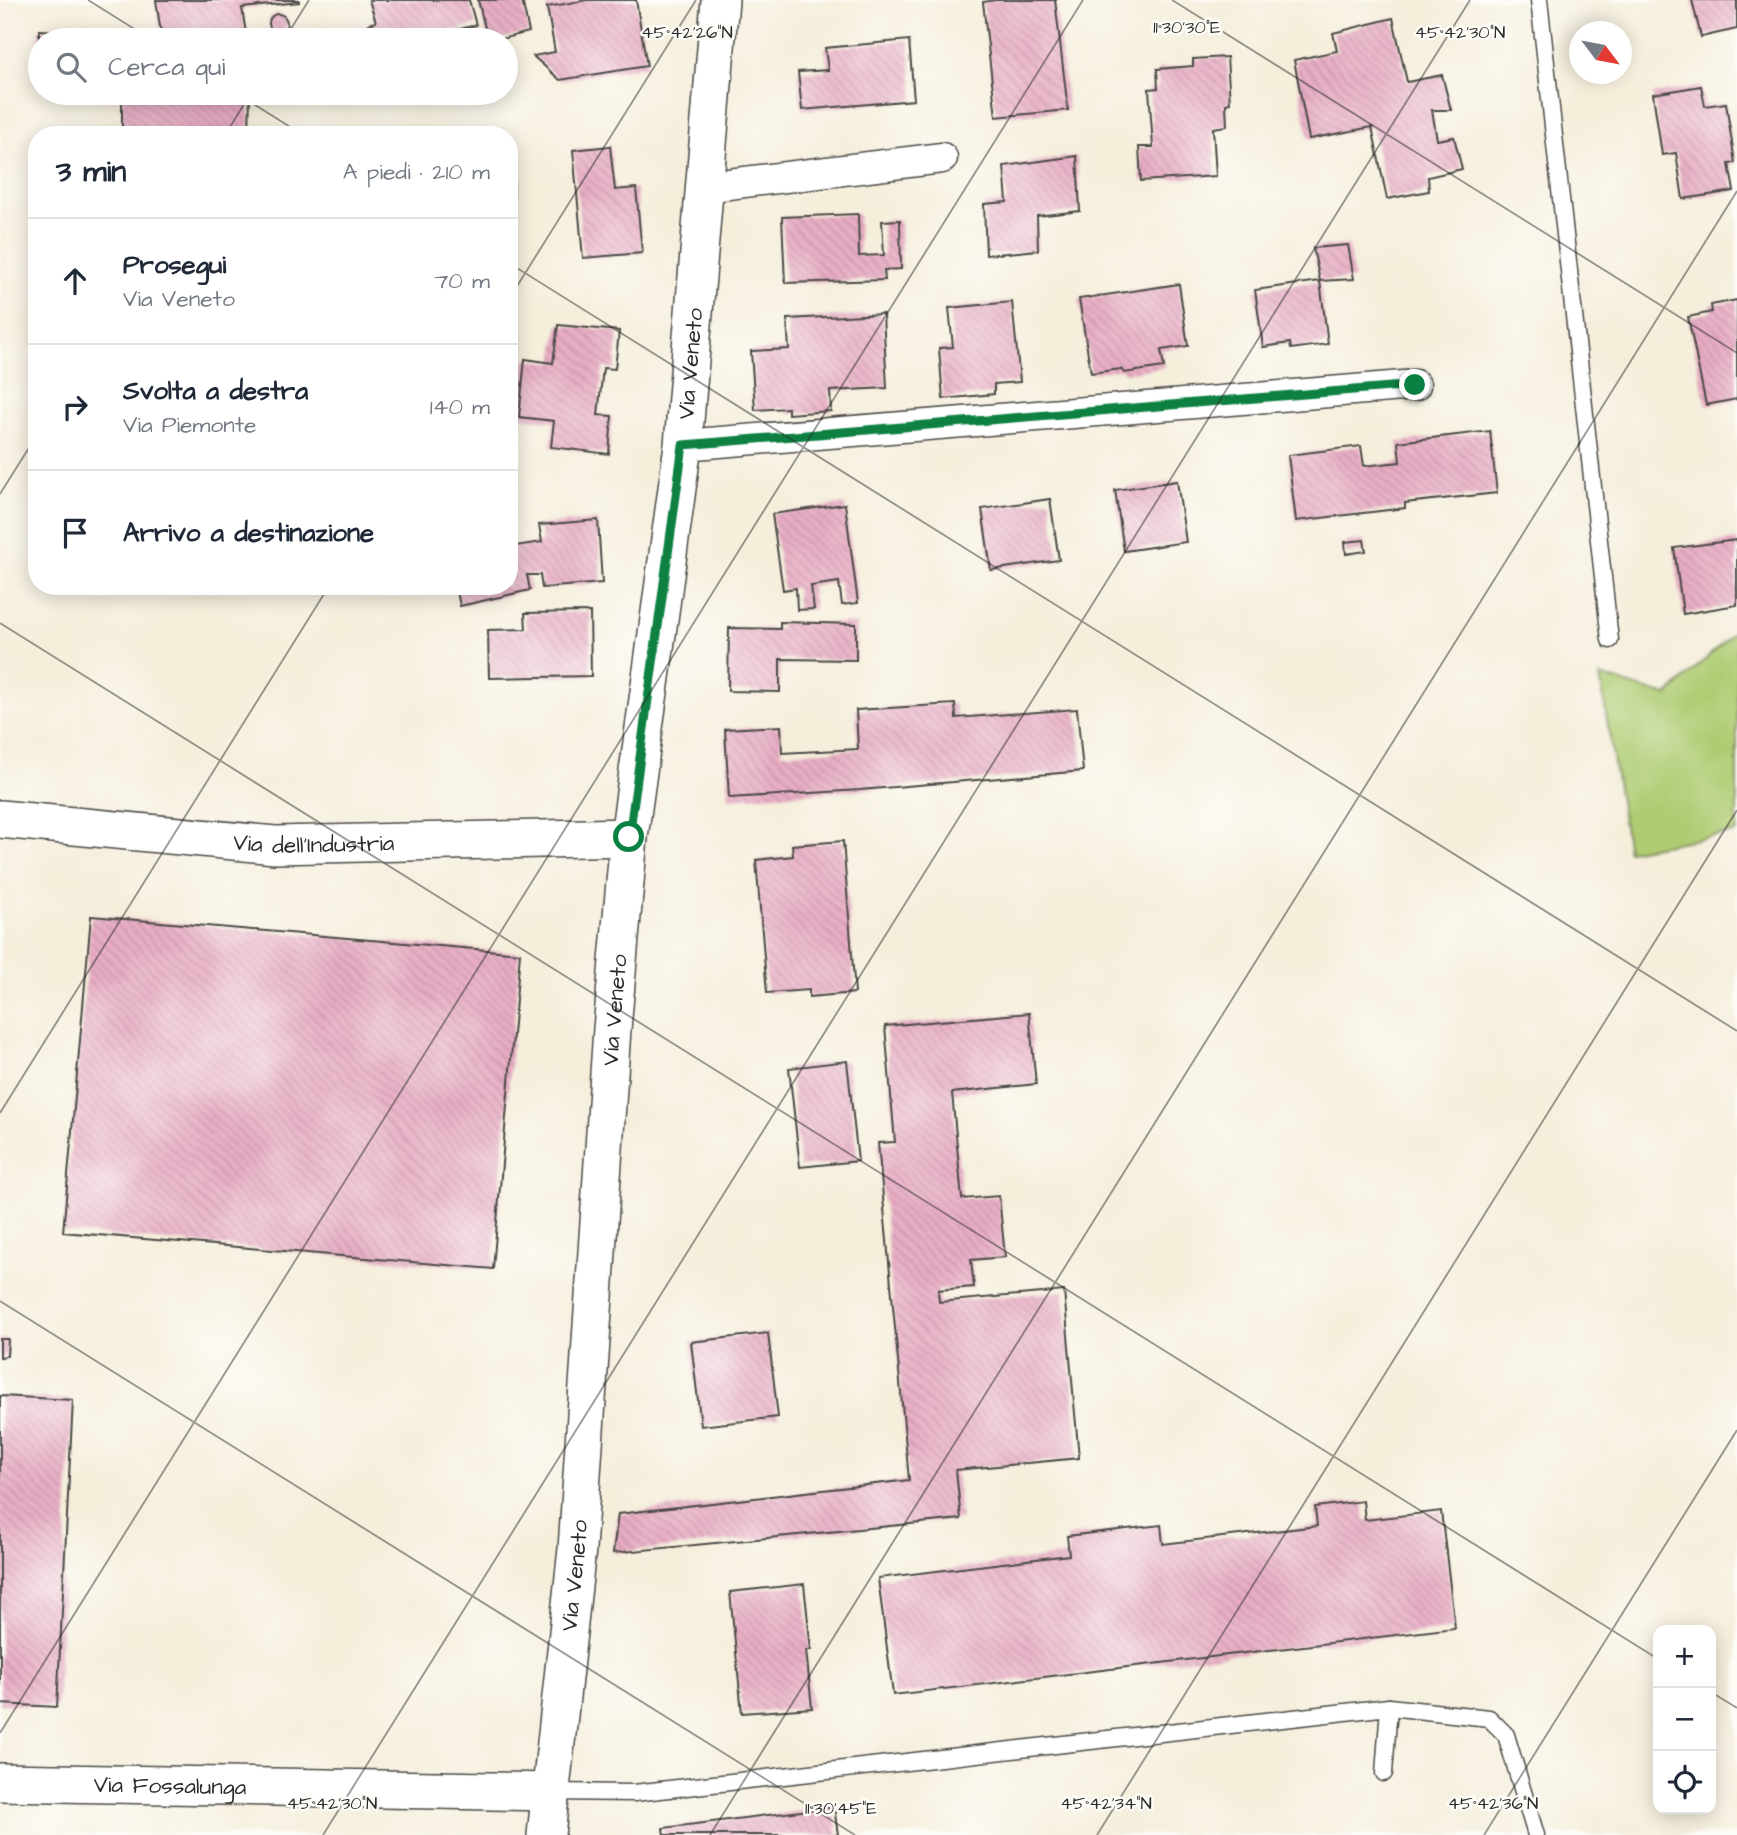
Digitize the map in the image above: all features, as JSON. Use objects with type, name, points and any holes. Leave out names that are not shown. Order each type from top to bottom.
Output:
[{"type":"street","name":"Via Veneto","points":[[546,1835],[577,1549],[612,1029],[629,837],[683,445],[720,0]]},
{"type":"street","points":[[704,187],[942,158]]},
{"type":"street","points":[[683,445],[1415,385]]},
{"type":"street","name":"Via dell'Industria","points":[[0,819],[275,845],[629,837]]},
{"type":"street","name":"Via Fossalunga","points":[[0,1782],[549,1792]]},
{"type":"lane","points":[[1539,0],[1610,640]]},
{"type":"lane","points":[[549,1792],[635,1793],[1389,1707],[1489,1718],[1506,1735],[1536,1835]]},
{"type":"lane","points":[[1384,1773],[1389,1707]]},
{"type":"green space","points":[[1737,629],[1737,832],[1628,851],[1600,676],[1667,696]]},
{"type":"building","points":[[156,0],[299,0],[242,8],[245,28],[160,28]]},
{"type":"building","points":[[369,0],[469,0],[476,25],[464,28],[369,28],[368,24],[376,22]]},
{"type":"building","points":[[478,0],[522,0],[529,32],[518,35],[518,28],[485,28]]},
{"type":"building","points":[[587,0],[636,0],[647,66],[560,80],[533,56],[555,52],[547,7]]},
{"type":"building","points":[[1055,0],[1068,110],[996,117],[983,2]]},
{"type":"building","points":[[1692,0],[1737,0],[1737,29],[1701,37]]},
{"type":"building","points":[[278,14],[286,20],[285,28],[271,28],[269,23],[272,17]]},
{"type":"building","points":[[1393,18],[1407,82],[1442,75],[1451,110],[1432,110],[1437,140],[1454,137],[1462,169],[1428,177],[1429,191],[1387,199],[1372,127],[1309,139],[1294,60],[1337,51],[1333,33]]},
{"type":"building","points":[[909,40],[914,100],[802,110],[798,72],[828,70],[825,48]]},
{"type":"building","points":[[1227,57],[1230,103],[1226,104],[1227,126],[1213,128],[1216,176],[1141,181],[1139,147],[1153,147],[1149,89],[1158,88],[1157,69],[1193,66],[1193,59]]},
{"type":"building","points":[[1701,86],[1705,106],[1726,103],[1735,163],[1729,164],[1734,191],[1683,199],[1676,153],[1662,155],[1653,94]]},
{"type":"building","points":[[122,105],[250,105],[249,126],[122,126]]},
{"type":"building","points":[[610,146],[615,190],[636,188],[642,253],[583,258],[573,150]]},
{"type":"building","points":[[1077,156],[1080,211],[1037,216],[1038,250],[986,255],[984,204],[1007,202],[1004,166]]},
{"type":"building","points":[[858,214],[859,256],[884,255],[882,221],[900,220],[901,269],[884,270],[885,280],[785,283],[782,217]]},
{"type":"building","points":[[1348,245],[1354,279],[1320,281],[1313,248]]},
{"type":"building","points":[[1320,281],[1328,344],[1291,349],[1290,343],[1263,347],[1255,290]]},
{"type":"building","points":[[1179,284],[1188,346],[1161,350],[1164,367],[1124,373],[1121,369],[1091,373],[1079,299]]},
{"type":"building","points":[[1737,300],[1737,399],[1706,405],[1688,317],[1712,312],[1711,305]]},
{"type":"building","points":[[1012,302],[1020,382],[994,384],[994,394],[943,399],[939,348],[953,347],[949,308]]},
{"type":"building","points":[[883,314],[887,388],[830,391],[831,411],[788,414],[788,408],[755,410],[751,351],[789,349],[787,319]]},
{"type":"building","points":[[558,325],[619,331],[615,369],[603,368],[598,415],[612,416],[609,454],[551,447],[554,421],[519,417],[525,359],[553,363]]},
{"type":"building","points":[[1490,431],[1497,493],[1405,503],[1405,508],[1296,521],[1288,455],[1361,446],[1364,466],[1400,462],[1398,442]]},
{"type":"building","points":[[1177,481],[1186,542],[1124,551],[1115,490]]},
{"type":"building","points":[[1050,499],[1059,560],[991,570],[982,509]]},
{"type":"building","points":[[845,504],[858,603],[842,605],[839,582],[811,586],[814,609],[797,610],[796,588],[783,590],[772,514]]},
{"type":"building","points":[[598,520],[602,583],[542,588],[540,575],[527,575],[530,590],[518,593],[518,546],[542,542],[539,525]]},
{"type":"building","points":[[1364,540],[1366,551],[1346,554],[1345,542]]},
{"type":"building","points":[[1737,540],[1737,605],[1683,614],[1674,548]]},
{"type":"building","points":[[458,595],[508,595],[460,606]]},
{"type":"building","points":[[590,612],[591,676],[489,678],[488,630],[526,629],[525,613]]},
{"type":"building","points":[[780,622],[856,624],[856,660],[780,659],[780,692],[728,691],[729,628],[780,629]]},
{"type":"building","points":[[955,704],[956,718],[1077,709],[1083,771],[729,798],[725,729],[781,726],[782,753],[858,749],[856,710]]},
{"type":"building","points":[[843,841],[855,993],[809,997],[809,990],[767,993],[756,860],[793,856],[792,845]]},
{"type":"building","points":[[91,916],[520,953],[493,1269],[63,1232]]},
{"type":"building","points":[[1029,1013],[1036,1084],[952,1093],[962,1199],[999,1196],[1005,1257],[971,1260],[974,1287],[938,1290],[939,1302],[1064,1291],[1079,1458],[956,1470],[961,1519],[613,1553],[618,1514],[909,1480],[878,1143],[895,1142],[885,1026]]},
{"type":"building","points":[[847,1061],[858,1161],[800,1167],[789,1068]]},
{"type":"building","points":[[768,1333],[778,1417],[701,1426],[691,1342]]},
{"type":"building","points":[[0,1339],[8,1339],[7,1356],[0,1357]]},
{"type":"building","points":[[0,1396],[73,1400],[57,1707],[0,1704]]},
{"type":"building","points":[[1363,1501],[1365,1520],[1441,1511],[1455,1628],[893,1695],[878,1578],[1069,1555],[1067,1536],[1161,1525],[1163,1544],[1317,1526],[1315,1507]]},
{"type":"building","points":[[804,1584],[811,1650],[806,1650],[812,1708],[742,1713],[730,1592]]},
{"type":"building","points":[[834,1807],[838,1835],[664,1835],[663,1828]]},
{"type":"route","points":[[629,837],[683,445],[1415,385]]}]
